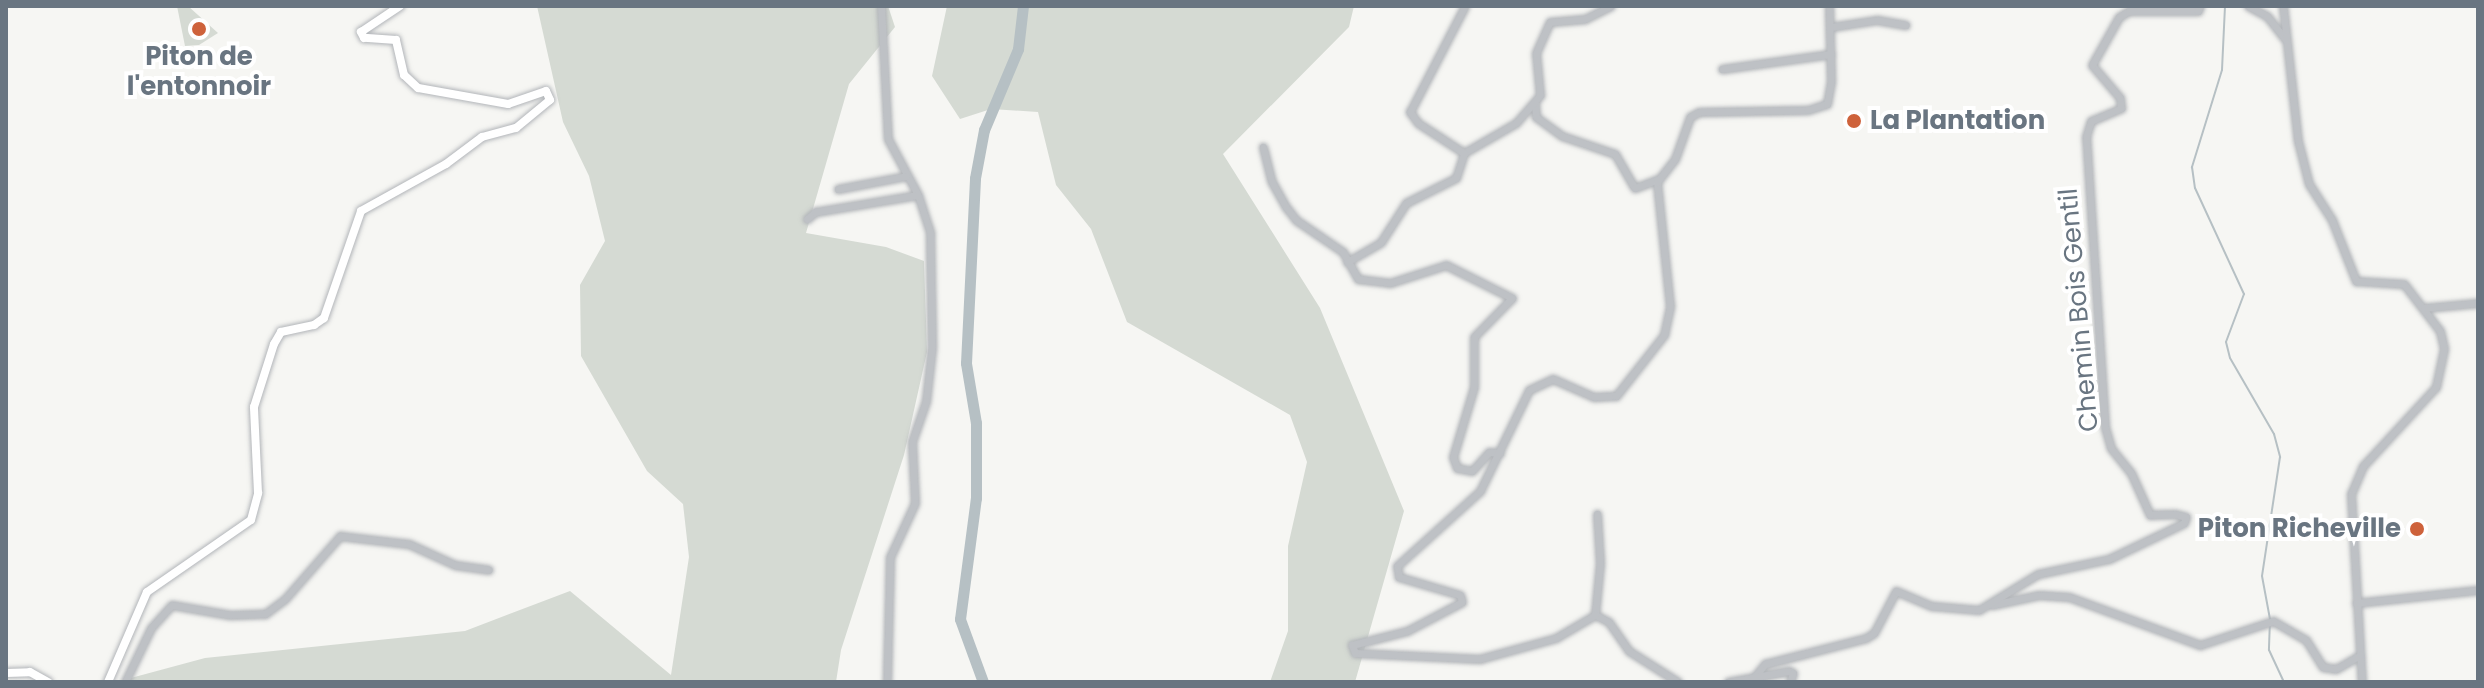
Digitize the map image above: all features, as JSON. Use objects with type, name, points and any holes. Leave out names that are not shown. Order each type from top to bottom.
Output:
[{"type":"main road","points":[[108,682],[147,592],[251,520],[258,493],[254,407],[274,344],[281,332],[314,325],[324,318],[361,211],[446,164],[482,137],[516,128],[550,100],[546,91],[508,104],[418,88],[404,75],[396,40],[364,38],[361,32],[400,6]]},
{"type":"main road","points":[[6,673],[30,672],[48,682]]},
{"type":"street","points":[[881,6],[888,139],[918,195],[930,233],[932,347],[926,401],[912,442],[915,503],[890,557],[887,682]]},
{"type":"street","points":[[1464,153],[1418,123],[1410,112],[1465,6]]},
{"type":"street","points":[[1347,262],[1384,239],[1406,203],[1456,178],[1464,153],[1516,123],[1535,101],[1541,85],[1536,53],[1550,22],[1585,19],[1611,6]]},
{"type":"street","points":[[1535,101],[1541,122],[1581,146],[1615,154],[1635,188],[1659,179],[1675,159],[1690,117],[1699,112],[1808,110],[1827,104],[1831,54],[1829,6]]},
{"type":"street","name":"Chemin Bois Gentil","points":[[1755,676],[1765,664],[1874,633],[1896,591],[1932,606],[1971,612],[1992,605],[2038,574],[2109,559],[2184,523],[2186,517],[2175,514],[2150,515],[2131,473],[2111,448],[2105,427],[2086,137],[2091,121],[2121,108],[2120,98],[2092,65],[2119,17],[2129,11],[2198,11],[2200,6]]},
{"type":"street","points":[[2248,6],[2267,16],[2284,38]]},
{"type":"street","points":[[2283,6],[2284,38],[2305,176],[2332,220],[2354,277],[2364,285],[2404,284],[2440,331],[2442,370],[2428,397],[2355,478],[2349,510],[2362,682]]},
{"type":"street","points":[[1831,27],[1877,20],[1906,25]]},
{"type":"street","points":[[1722,69],[1831,54]]},
{"type":"street","points":[[1263,147],[1272,182],[1291,214],[1335,244],[1354,276],[1378,284],[1446,265],[1512,298],[1474,337],[1474,387],[1453,457],[1457,468],[1472,471],[1489,452],[1500,453]]},
{"type":"street","points":[[838,189],[906,176]]},
{"type":"street","points":[[1595,615],[1556,638],[1480,659],[1353,650],[1355,642],[1407,631],[1462,602],[1460,595],[1399,577],[1397,566],[1470,504],[1500,453],[1529,390],[1540,382],[1564,380],[1594,397],[1616,396],[1664,335],[1670,306],[1659,179]]},
{"type":"street","points":[[807,219],[815,212],[918,195]]},
{"type":"street","points":[[2424,308],[2478,303]]},
{"type":"street","points":[[1595,615],[1600,563],[1597,514]]},
{"type":"street","points":[[125,682],[151,628],[172,605],[230,615],[265,614],[285,599],[340,536],[409,544],[455,565],[489,570]]},
{"type":"street","points":[[2356,603],[2478,590]]},
{"type":"street","points":[[1992,605],[2039,595],[2069,597],[2200,645],[2270,621],[2306,640],[2323,667],[2336,669],[2360,655]]},
{"type":"street","points":[[1595,615],[1609,622],[1629,651],[1678,682]]},
{"type":"street","points":[[1728,682],[1789,671],[1794,677],[1790,682]]},
{"type":"shaded area","name":"Piton de l'entonnoir","points":[[177,6],[188,6],[218,33],[199,45],[185,46]]},
{"type":"shaded area","points":[[537,6],[888,6],[895,27],[849,84],[806,233],[886,247],[924,261],[927,352],[904,455],[841,650],[836,682],[116,682],[205,658],[465,631],[570,591],[671,675],[689,557],[683,504],[647,471],[581,356],[580,285],[605,241],[589,176],[563,122]]},
{"type":"shaded area","points":[[947,6],[1354,6],[1349,27],[1223,154],[1320,308],[1404,511],[1355,682],[1270,682],[1288,631],[1288,546],[1307,462],[1290,415],[1127,322],[1091,229],[1056,185],[1038,112],[991,109],[960,119],[932,76]]},
{"type":"waterway","points":[[983,682],[960,619],[976,498],[976,423],[966,363],[975,178],[984,130],[1018,49],[1023,6]]},
{"type":"waterway","points":[[2225,6],[2222,70],[2192,167],[2195,188],[2244,294],[2226,342],[2230,358],[2274,434],[2280,457],[2262,576],[2270,619],[2269,650],[2284,682]]},
{"type":"place","name":"Piton de l'entonnoir","points":[[199,29]]},
{"type":"place","name":"La Plantation","points":[[1854,121]]},
{"type":"place","name":"Piton Richeville","points":[[2417,529]]}]
